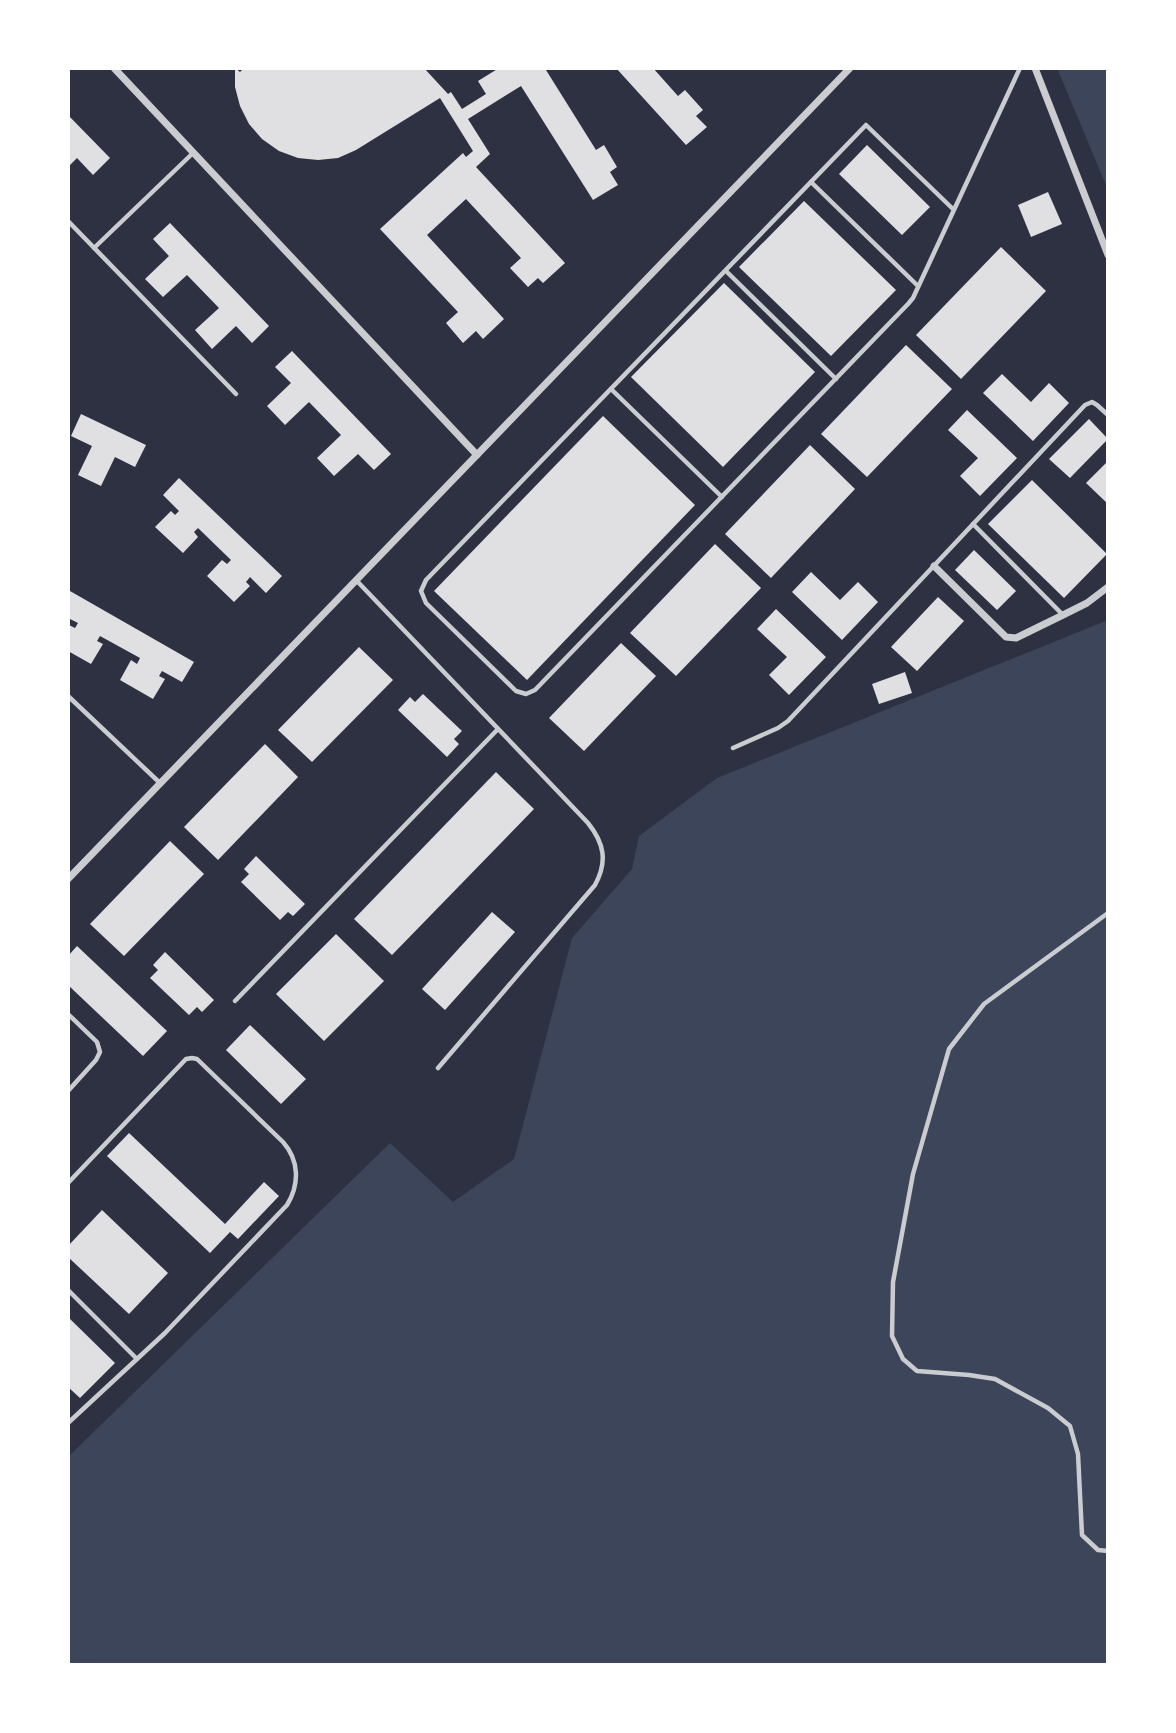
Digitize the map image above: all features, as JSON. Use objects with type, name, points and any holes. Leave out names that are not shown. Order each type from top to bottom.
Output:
[{"type":"street","points":[[114,68],[477,455]]},
{"type":"street","points":[[68,879],[850,68]]},
{"type":"street","points":[[1034,68],[1108,255]]},
{"type":"street","points":[[934,566],[1006,637],[1016,638],[1063,615],[1087,603],[1108,587]]},
{"type":"lane","points":[[954,210],[866,125],[425,580],[421,591],[426,603],[516,691],[526,694],[536,690],[908,304],[918,286],[954,210],[1020,68]]},
{"type":"lane","points":[[94,248],[193,153]]},
{"type":"lane","points":[[811,182],[918,286]]},
{"type":"lane","points":[[68,221],[236,394]]},
{"type":"lane","points":[[726,271],[836,379]]},
{"type":"lane","points":[[611,389],[722,497]]},
{"type":"lane","points":[[733,748],[788,721],[1085,405],[1092,402],[1108,415]]},
{"type":"lane","points":[[973,524],[1063,615]]},
{"type":"lane","points":[[356,580],[588,823],[601,846],[601,873],[595,885],[438,1068]]},
{"type":"lane","points":[[68,696],[160,783]]},
{"type":"lane","points":[[235,1001],[498,729]]},
{"type":"lane","points":[[1108,914],[984,1004],[949,1049],[913,1174],[893,1282],[892,1336],[903,1359],[916,1371],[995,1379],[1048,1408],[1070,1426],[1079,1454],[1082,1535],[1098,1550],[1108,1551]]},
{"type":"lane","points":[[68,1014],[97,1042],[100,1052],[68,1091]]},
{"type":"lane","points":[[68,1183],[186,1059],[192,1058],[197,1059],[283,1142],[295,1161],[296,1176],[287,1205],[165,1333],[68,1423]]},
{"type":"lane","points":[[68,1290],[137,1359]]},
{"type":"shaded area","points":[[1057,68],[1108,68],[1108,190]]},
{"type":"shaded area","points":[[1108,620],[1108,1665],[68,1665],[68,1457],[390,1143],[453,1202],[514,1159],[572,938],[632,869],[639,836],[717,778]]},
{"type":"building","points":[[235,68],[240,72],[244,68],[424,68],[448,94],[451,92],[462,109],[486,94],[478,81],[499,68],[550,68],[546,70],[596,150],[604,145],[617,167],[610,172],[618,185],[593,200],[521,86],[468,119],[490,154],[476,167],[565,263],[543,283],[538,278],[528,287],[510,268],[521,258],[466,199],[427,235],[504,319],[483,339],[476,331],[463,343],[446,323],[458,312],[380,229],[463,153],[466,157],[473,151],[440,98],[356,150],[338,158],[298,158],[279,151],[262,139],[249,124],[235,87]]},
{"type":"building","points":[[616,68],[653,68],[678,96],[685,90],[703,110],[696,116],[707,127],[686,145]]},
{"type":"building","points":[[68,115],[110,158],[93,175],[77,158],[68,167]]},
{"type":"building","points":[[867,145],[930,207],[902,235],[839,174]]},
{"type":"building","points":[[1048,192],[1062,224],[1031,237],[1018,205]]},
{"type":"building","points":[[804,201],[896,290],[831,356],[739,267]]},
{"type":"building","points":[[170,223],[269,326],[252,343],[236,326],[212,349],[195,330],[219,308],[187,275],[163,297],[145,279],[169,256],[153,239]]},
{"type":"building","points":[[1001,247],[1046,291],[961,379],[916,335]]},
{"type":"building","points":[[724,283],[815,372],[723,467],[631,377]]},
{"type":"building","points":[[906,345],[952,389],[867,477],[821,434]]},
{"type":"building","points":[[292,351],[391,454],[374,470],[358,454],[334,476],[317,458],[341,435],[309,402],[285,425],[267,406],[291,383],[275,367]]},
{"type":"building","points":[[1002,374],[1031,402],[1049,383],[1069,403],[1033,441],[983,393]]},
{"type":"building","points":[[967,410],[1017,458],[980,496],[960,476],[978,458],[948,430]]},
{"type":"building","points":[[81,414],[146,445],[135,467],[115,457],[101,486],[78,475],[92,446],[71,436]]},
{"type":"building","points":[[603,416],[695,505],[527,680],[434,591]]},
{"type":"building","points":[[1089,419],[1108,439],[1070,478],[1049,459]]},
{"type":"building","points":[[810,445],[855,489],[771,578],[725,534]]},
{"type":"building","points":[[1108,461],[1108,504],[1086,483]]},
{"type":"building","points":[[179,478],[282,576],[266,593],[250,577],[246,582],[250,586],[234,602],[207,576],[222,560],[227,564],[231,560],[198,528],[194,532],[198,537],[183,553],[155,527],[171,511],[175,515],[179,511],[163,495]]},
{"type":"building","points":[[1032,480],[1107,554],[1064,598],[988,524]]},
{"type":"building","points":[[715,544],[761,588],[676,676],[630,633]]},
{"type":"building","points":[[974,550],[1016,591],[997,610],[955,570]]},
{"type":"building","points":[[811,572],[840,600],[858,582],[878,602],[842,640],[792,592]]},
{"type":"building","points":[[70,591],[194,662],[182,682],[162,671],[159,676],[165,679],[153,699],[120,680],[131,660],[137,664],[140,658],[100,636],[97,641],[103,644],[91,664],[68,651],[68,627],[69,625],[75,628],[78,623],[68,618]]},
{"type":"building","points":[[938,597],[964,621],[917,671],[891,647]]},
{"type":"building","points":[[776,609],[826,657],[789,695],[769,675],[787,657],[757,629]]},
{"type":"building","points":[[621,643],[656,676],[584,751],[549,718]]},
{"type":"building","points":[[359,647],[393,680],[312,762],[278,730]]},
{"type":"building","points":[[905,672],[912,693],[879,704],[872,684]]},
{"type":"building","points":[[423,694],[462,731],[454,739],[459,744],[447,757],[398,710],[410,697],[415,702]]},
{"type":"building","points":[[265,744],[298,777],[218,860],[184,827]]},
{"type":"building","points":[[496,772],[534,809],[392,955],[354,919]]},
{"type":"building","points":[[170,841],[204,874],[124,956],[90,924]]},
{"type":"building","points":[[256,856],[305,904],[293,916],[288,912],[280,920],[241,882],[249,874],[244,869]]},
{"type":"building","points":[[492,912],[515,932],[445,1010],[422,989]]},
{"type":"building","points":[[336,934],[384,981],[324,1041],[276,994]]},
{"type":"building","points":[[77,946],[167,1031],[143,1056],[68,985],[68,956]]},
{"type":"building","points":[[165,952],[214,1000],[202,1012],[197,1007],[189,1015],[150,978],[158,970],[153,965]]},
{"type":"building","points":[[250,1025],[306,1079],[281,1104],[226,1050]]},
{"type":"building","points":[[129,1133],[225,1224],[264,1182],[279,1196],[238,1239],[230,1232],[210,1253],[107,1156]]},
{"type":"building","points":[[102,1210],[168,1273],[129,1314],[68,1257],[68,1246]]},
{"type":"building","points":[[68,1317],[115,1363],[80,1398],[68,1387]]}]
